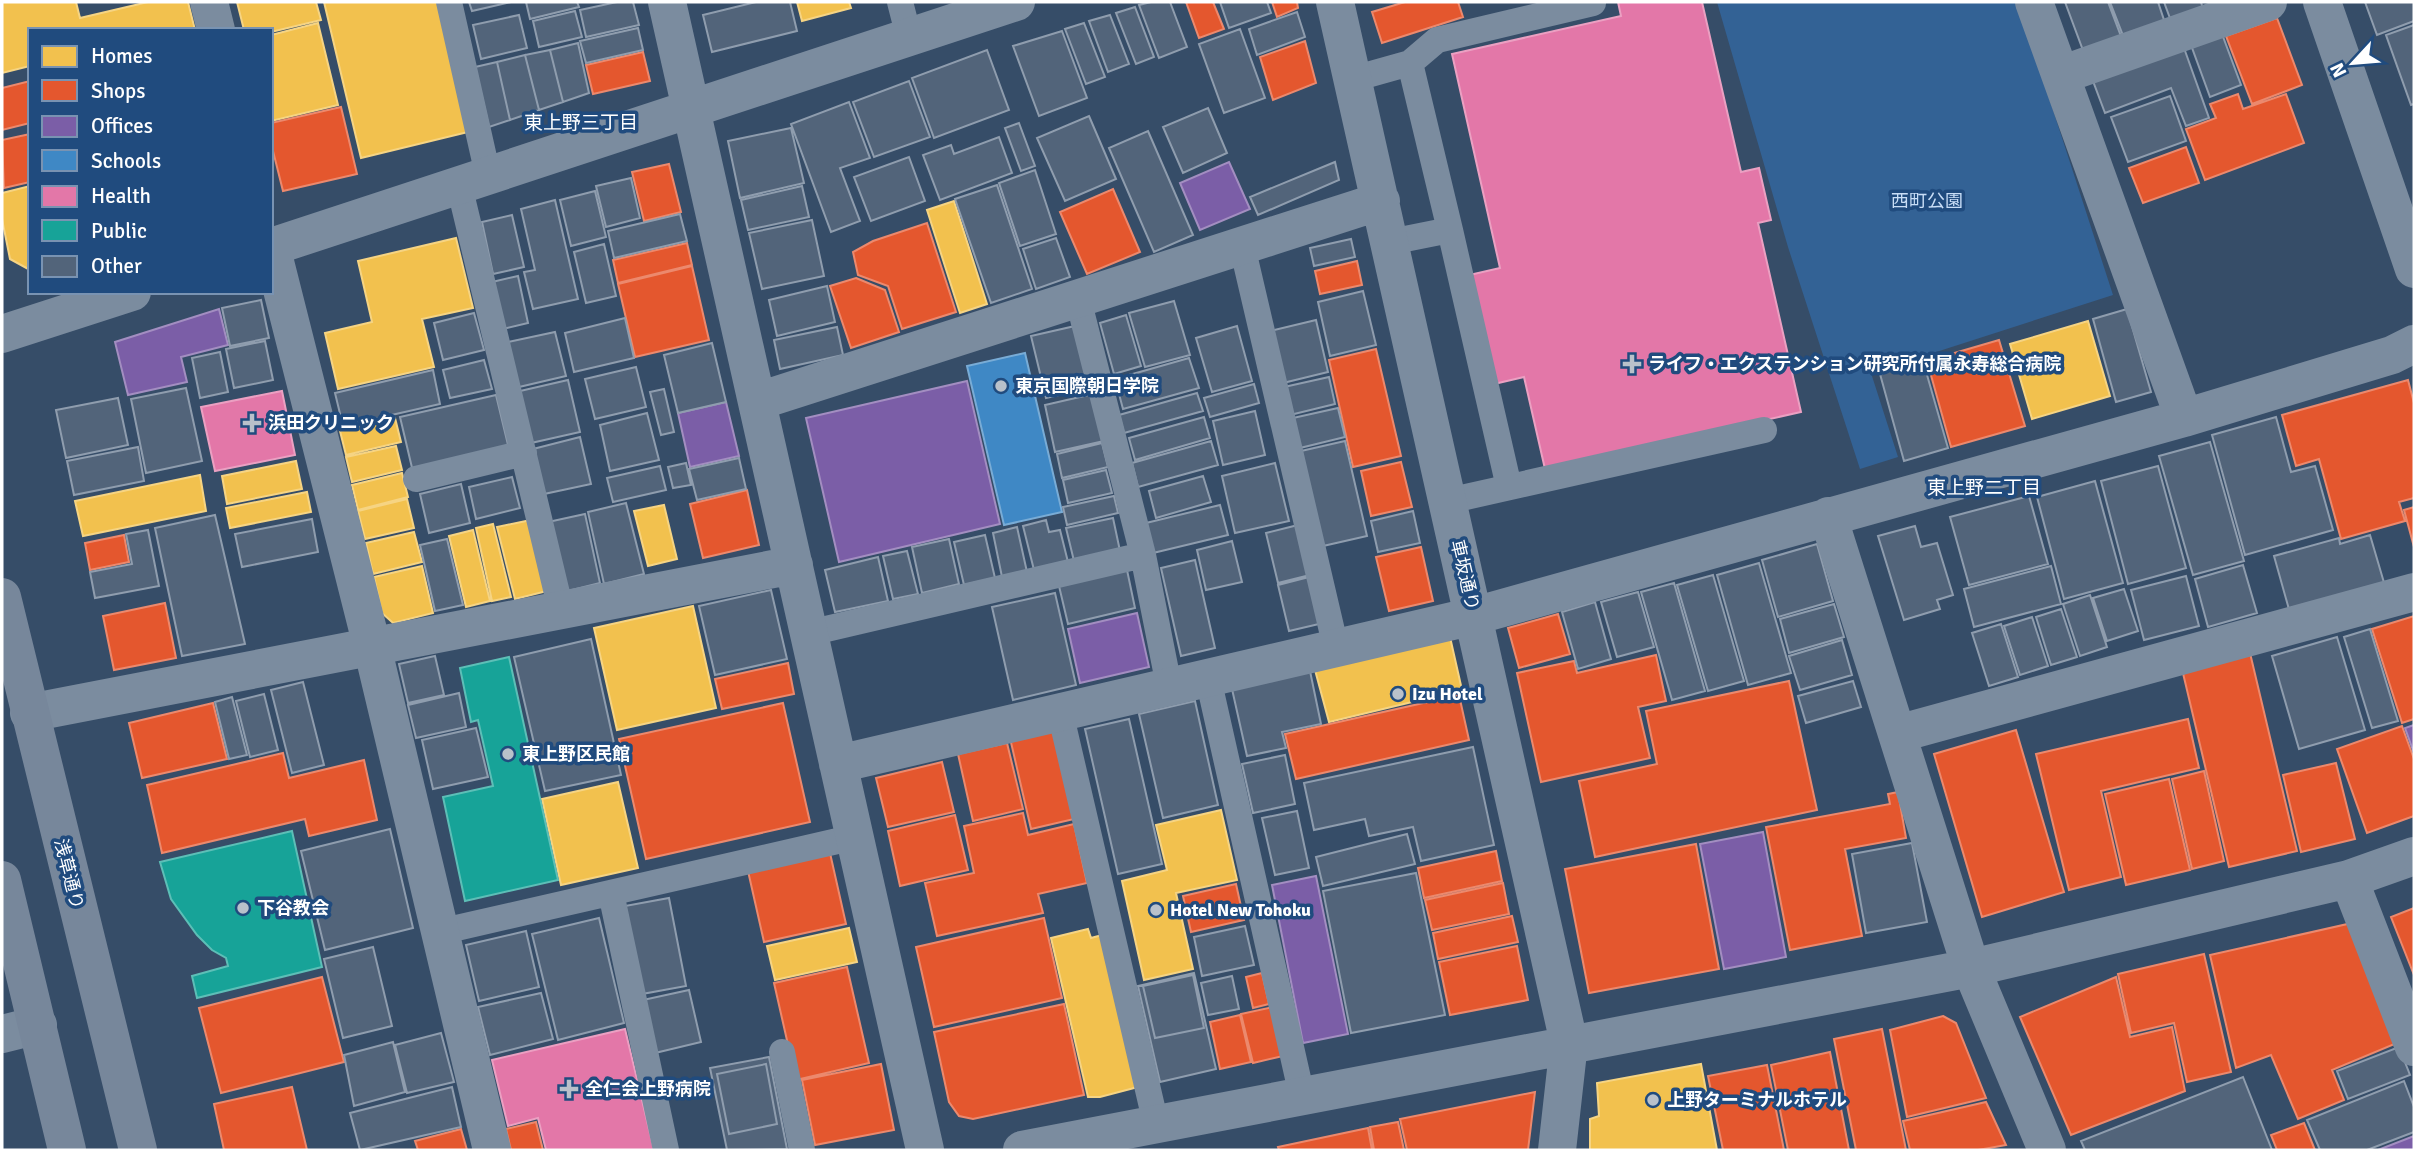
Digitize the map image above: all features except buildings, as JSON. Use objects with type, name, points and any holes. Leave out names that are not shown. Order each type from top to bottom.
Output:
[{"type":"main road","name":"浅草通り","points":[[2,597],[138,1150]]},
{"type":"main road","points":[[2,880],[20,1030],[67,1150]]},
{"type":"street","points":[[209,2],[215,28]]},
{"type":"street","points":[[667,2],[925,1150]]},
{"type":"street","points":[[273,246],[692,108],[905,19],[1016,2]]},
{"type":"street","name":"車坂通り","points":[[1335,2],[1569,1043],[1557,1150]]},
{"type":"street","points":[[2034,2],[2184,418]]},
{"type":"street","points":[[2061,75],[2267,2]]},
{"type":"street","points":[[2322,2],[2414,269]]},
{"type":"street","points":[[758,401],[1381,201]]},
{"type":"street","points":[[273,255],[372,646],[492,1150]]},
{"type":"street","points":[[2,334],[126,294]]},
{"type":"street","points":[[838,764],[1474,616],[2184,418],[2392,355],[2414,344]]},
{"type":"street","points":[[1828,516],[1971,968],[2047,1150]]},
{"type":"street","points":[[29,713],[794,565]]},
{"type":"street","points":[[1897,734],[2414,592]]},
{"type":"street","points":[[1022,1150],[1971,968],[2349,879],[2414,856]]},
{"type":"street","points":[[2349,879],[2414,1047]]},
{"type":"lane","points":[[449,2],[474,180],[524,453],[561,610]]},
{"type":"lane","points":[[1353,79],[1410,63],[1437,40],[1593,3]]},
{"type":"lane","points":[[1410,63],[1509,487]]},
{"type":"lane","points":[[1390,242],[1450,230]]},
{"type":"lane","points":[[1242,246],[1336,648]]},
{"type":"lane","points":[[1079,299],[1143,555],[1169,686]]},
{"type":"lane","points":[[1448,501],[1764,430]]},
{"type":"lane","points":[[416,479],[524,453]]},
{"type":"lane","points":[[809,633],[1143,555]]},
{"type":"lane","points":[[1208,678],[1302,1096]]},
{"type":"lane","points":[[1060,712],[1156,1124]]},
{"type":"lane","points":[[439,932],[855,837]]},
{"type":"lane","points":[[611,893],[666,1150]]},
{"type":"lane","points":[[782,1052],[802,1150]]},
{"type":"green space","name":"西町公園","points":[[1717,2],[2018,2],[2113,295],[1871,373],[1898,457],[1860,469],[1788,247]]},
{"type":"place","name":"ライフ・エクステンション研究所付属永寿総合病院","points":[[1632,364]]},
{"type":"place","name":"東京国際朝日学院","points":[[1001,386]]},
{"type":"place","name":"浜田クリニック","points":[[252,423]]},
{"type":"place","name":"Izu Hotel","points":[[1398,694]]},
{"type":"place","name":"東上野区民館","points":[[508,754]]},
{"type":"place","name":"下谷教会","points":[[243,908]]},
{"type":"place","name":"Hotel New Tohoku","points":[[1156,910]]},
{"type":"place","name":"全仁会上野病院","points":[[569,1089]]},
{"type":"place","name":"上野ターミナルホテル","points":[[1653,1100]]},
{"type":"district","name":"東上野三丁目","points":[[581,122]]},
{"type":"district","name":"東上野二丁目","points":[[1984,487]]}]
